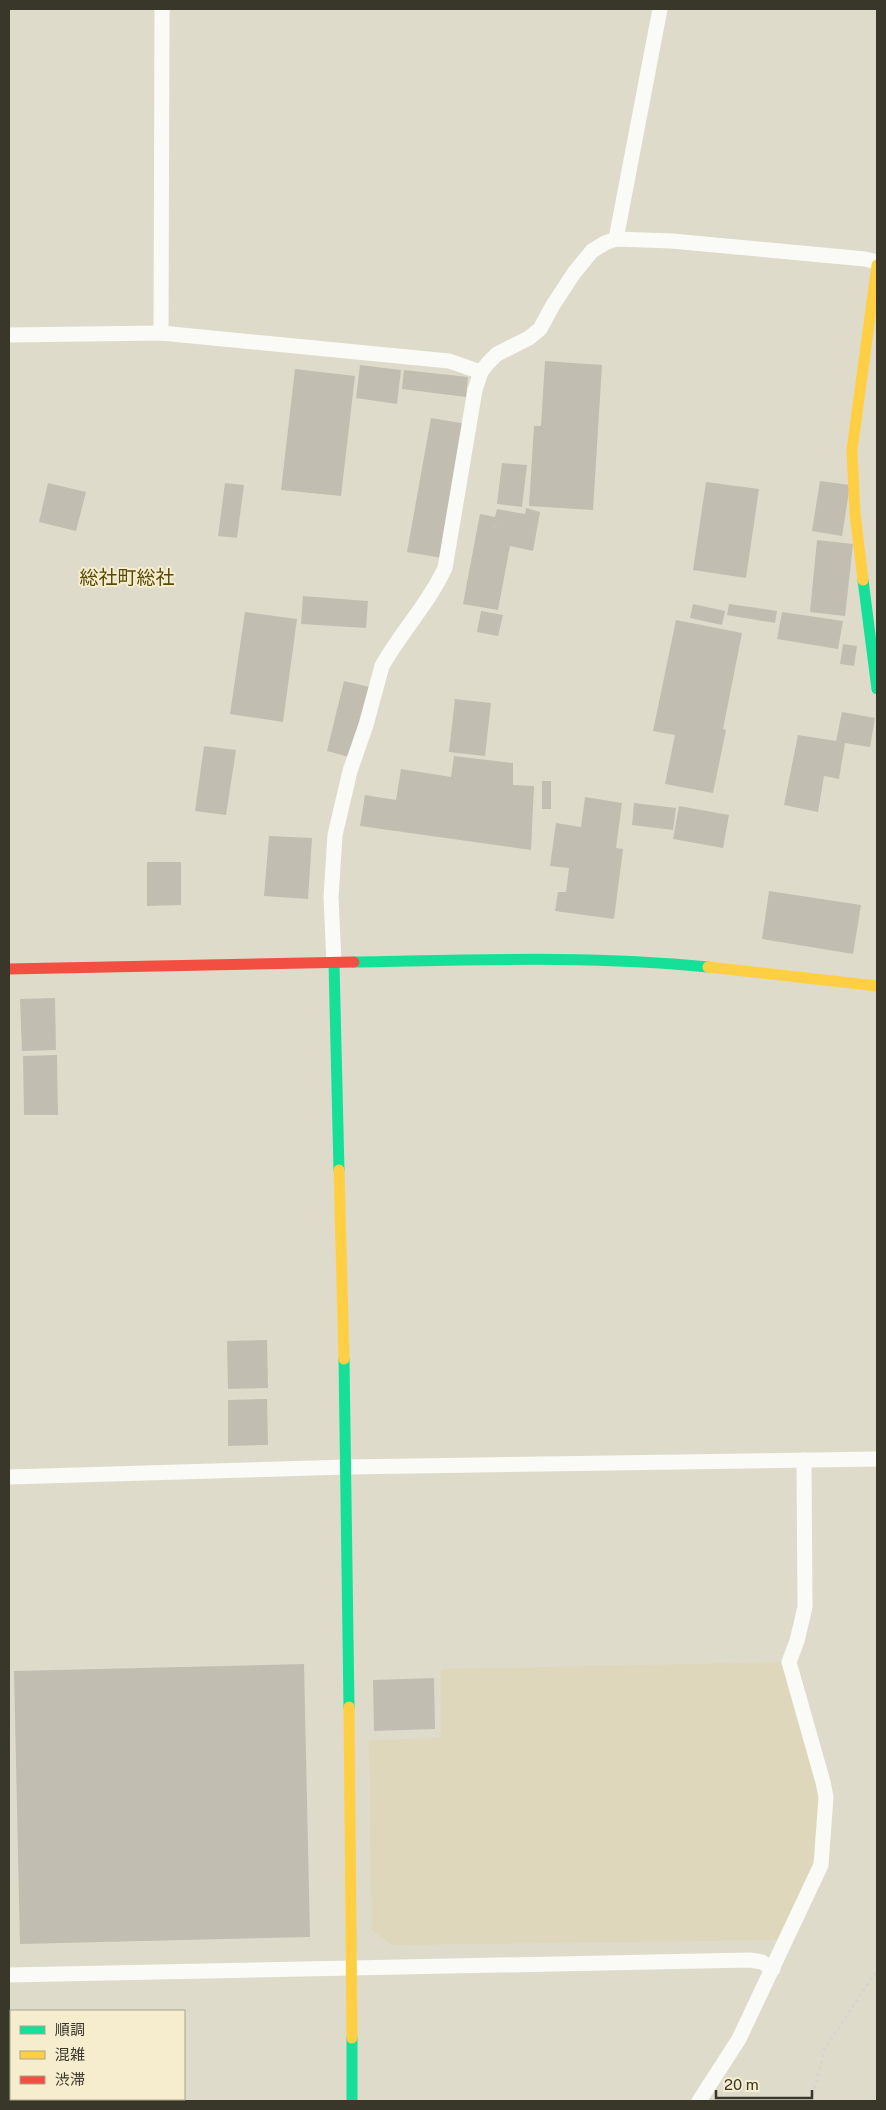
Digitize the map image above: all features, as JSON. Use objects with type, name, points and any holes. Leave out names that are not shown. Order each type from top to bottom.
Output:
[{"type":"street","points":[[877,264],[852,450],[855,513],[872,598],[877,689]]},
{"type":"street","points":[[9,969],[500,959],[644,962],[712,967],[877,986]]},
{"type":"street","points":[[334,963],[347,1468],[352,2101]]},
{"type":"lane","points":[[160,333],[162,9]]},
{"type":"lane","points":[[616,239],[660,9]]},
{"type":"lane","points":[[334,963],[331,898],[332,863],[340,809],[350,771],[366,726],[382,666],[391,649],[438,583],[445,568],[475,390],[481,372],[497,354],[529,338],[540,329],[552,305],[592,251],[616,239],[672,241],[865,259],[877,264]]},
{"type":"lane","points":[[9,335],[160,333],[449,362],[481,372]]},
{"type":"lane","points":[[9,1477],[347,1468],[877,1459]]},
{"type":"lane","points":[[699,2101],[739,2039],[821,1865],[826,1797],[824,1782],[789,1662],[797,1641],[805,1607],[804,1460]]},
{"type":"lane","points":[[9,1975],[750,1960],[762,1962],[773,1969]]},
{"type":"path","points":[[811,2101],[825,2048],[877,1970]]},
{"type":"shaded area","points":[[783,1662],[821,1799],[817,1853],[779,1940],[392,1945],[371,1930],[369,1740],[441,1738],[441,1669]]},
{"type":"building","points":[[545,361],[602,365],[593,510],[529,506],[534,426],[541,426]]},
{"type":"building","points":[[360,365],[401,370],[397,404],[356,398]]},
{"type":"building","points":[[295,369],[355,376],[341,496],[281,490]]},
{"type":"building","points":[[404,370],[468,377],[466,397],[402,389]]},
{"type":"building","points":[[431,418],[467,424],[442,558],[407,552]]},
{"type":"building","points":[[502,463],[527,465],[522,507],[497,504]]},
{"type":"building","points":[[820,481],[850,485],[842,536],[812,531]]},
{"type":"building","points":[[706,482],[759,489],[746,578],[693,570]]},
{"type":"building","points":[[48,483],[86,492],[76,531],[39,522]]},
{"type":"building","points":[[225,483],[244,485],[237,538],[218,536]]},
{"type":"building","points":[[526,508],[540,512],[533,551],[510,546],[498,610],[463,604],[480,514],[495,517],[497,509],[525,514]]},
{"type":"building","points":[[817,540],[853,544],[845,616],[810,612]]},
{"type":"building","points":[[303,596],[368,601],[366,628],[301,624]]},
{"type":"building","points":[[693,604],[725,611],[722,625],[690,618]]},
{"type":"building","points":[[729,604],[777,611],[775,623],[727,615]]},
{"type":"building","points":[[481,611],[503,615],[498,636],[477,632]]},
{"type":"building","points":[[245,612],[297,619],[283,722],[230,714]]},
{"type":"building","points":[[782,612],[843,621],[838,649],[777,639]]},
{"type":"building","points":[[676,620],[742,633],[723,729],[726,730],[713,793],[665,784],[675,735],[653,731]]},
{"type":"building","points":[[843,644],[857,646],[854,666],[840,664]]},
{"type":"building","points":[[344,681],[370,687],[353,758],[327,751]]},
{"type":"building","points":[[455,699],[491,703],[485,756],[449,752]]},
{"type":"building","points":[[842,712],[875,718],[870,747],[845,743],[839,779],[824,776],[818,812],[784,805],[798,735],[836,741]]},
{"type":"building","points":[[204,746],[236,750],[226,815],[195,811]]},
{"type":"building","points":[[454,756],[513,763],[513,785],[534,786],[531,850],[360,826],[365,795],[396,800],[401,769],[451,777]]},
{"type":"building","points":[[542,781],[551,781],[551,809],[542,809]]},
{"type":"building","points":[[585,797],[622,803],[616,848],[623,849],[614,919],[555,911],[558,892],[566,892],[569,868],[550,866],[556,823],[581,827]]},
{"type":"building","points":[[634,803],[676,808],[673,830],[632,825]]},
{"type":"building","points":[[679,806],[729,815],[723,848],[673,839]]},
{"type":"building","points":[[269,836],[312,838],[308,899],[264,896]]},
{"type":"building","points":[[147,862],[181,862],[181,905],[147,906]]},
{"type":"building","points":[[769,891],[861,905],[853,954],[762,939]]},
{"type":"building","points":[[55,998],[56,1050],[22,1051],[20,999]]},
{"type":"building","points":[[57,1055],[58,1115],[24,1115],[23,1056]]},
{"type":"building","points":[[267,1340],[268,1388],[228,1389],[227,1341]]},
{"type":"building","points":[[267,1399],[268,1445],[228,1446],[228,1400]]},
{"type":"building","points":[[304,1664],[310,1937],[20,1944],[14,1671]]},
{"type":"building","points":[[434,1678],[435,1729],[374,1731],[373,1680]]},
{"type":"traffic: fast","points":[[863,580],[877,689]]},
{"type":"traffic: fast","points":[[354,962],[575,960],[664,963],[708,967]]},
{"type":"traffic: fast","points":[[334,963],[339,1170]]},
{"type":"traffic: fast","points":[[344,1359],[349,1707]]},
{"type":"traffic: fast","points":[[352,2038],[352,2101]]},
{"type":"traffic: slow","points":[[863,580],[855,513],[852,450],[877,265]]},
{"type":"traffic: slow","points":[[708,967],[877,986]]},
{"type":"traffic: slow","points":[[339,1170],[344,1359]]},
{"type":"traffic: slow","points":[[349,1707],[352,2038]]},
{"type":"traffic: jam","points":[[9,969],[354,962]]},
{"type":"district","name":"総社町総社","points":[[127,577]]}]
